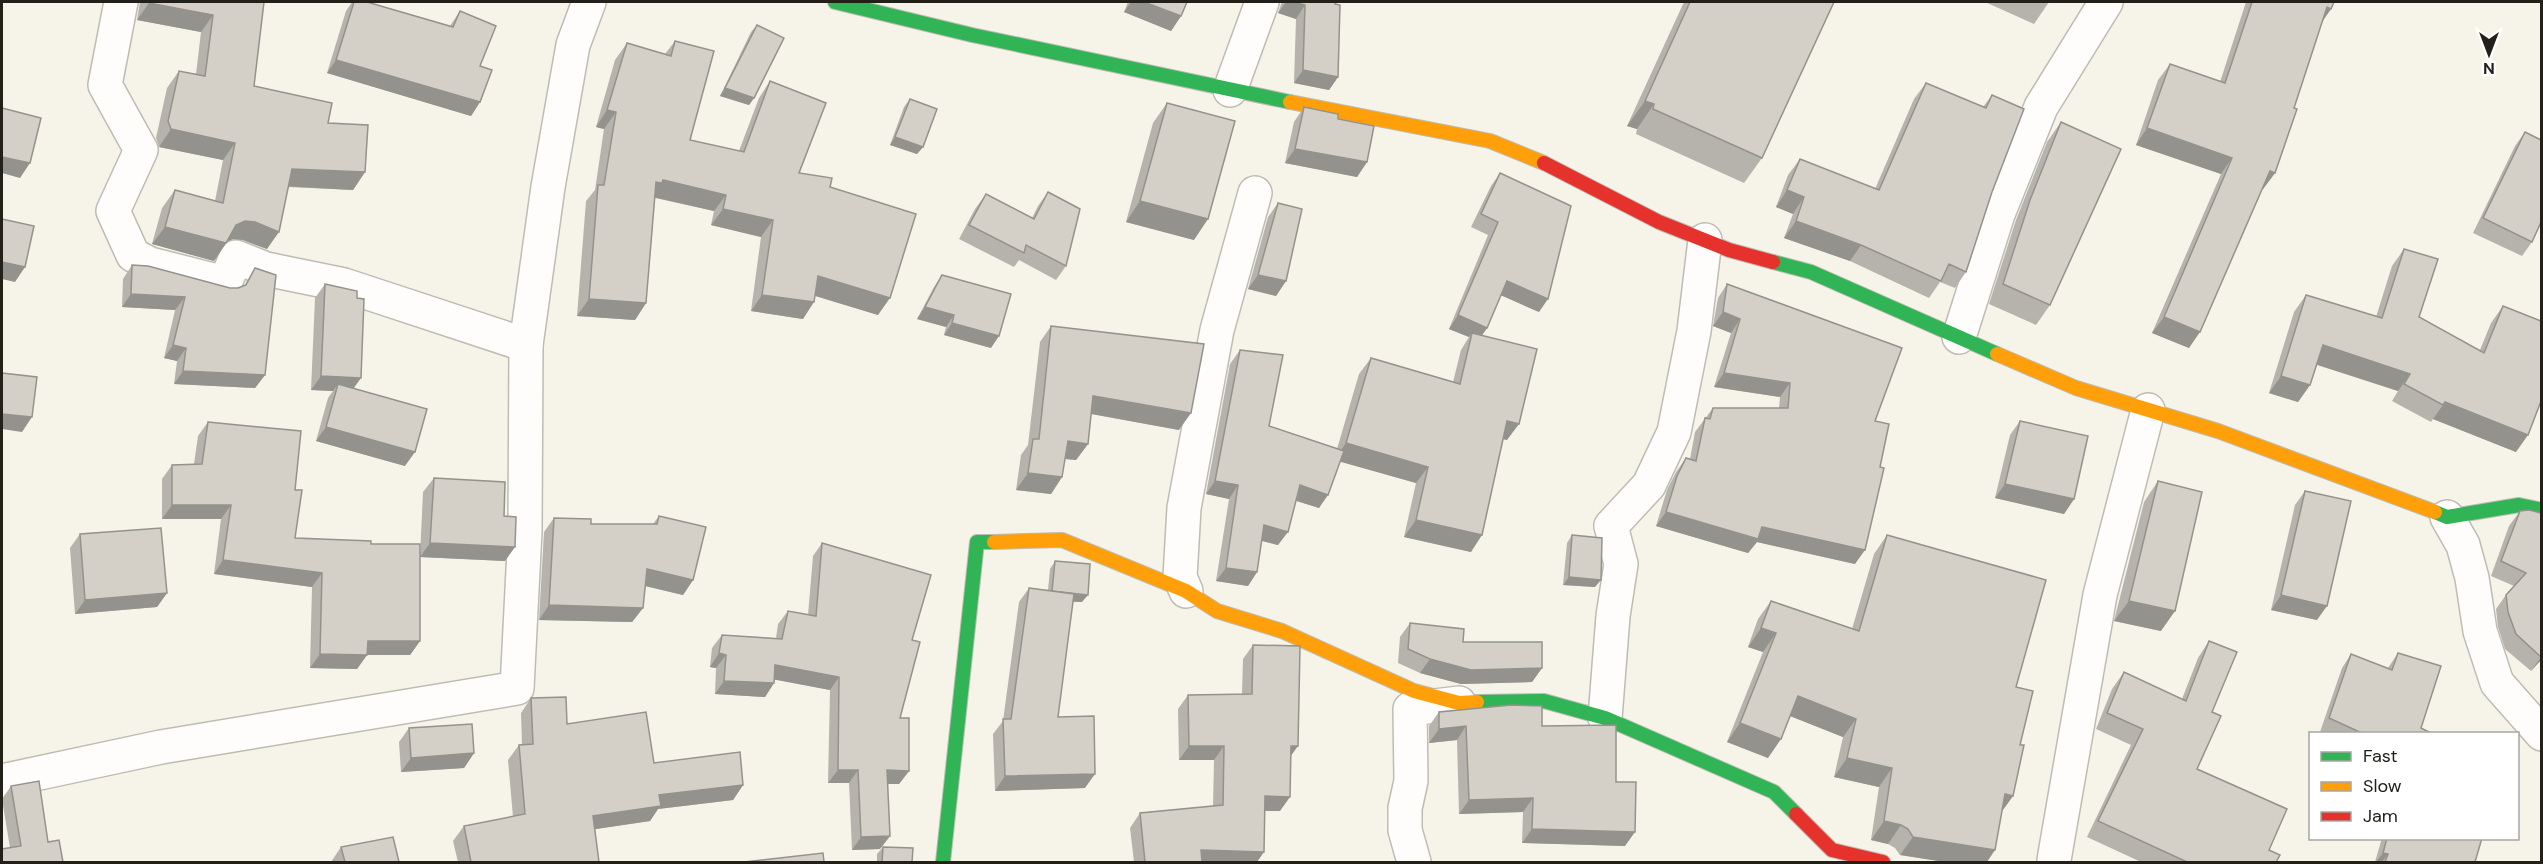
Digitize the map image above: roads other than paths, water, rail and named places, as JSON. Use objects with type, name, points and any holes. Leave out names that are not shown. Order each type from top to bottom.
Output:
[{"type":"street","points":[[122,2],[105,85],[141,150],[113,211],[133,255],[150,264],[225,283],[236,257],[266,269],[344,285],[526,345]]},
{"type":"street","points":[[2,780],[161,747],[517,688],[525,531],[526,345],[548,187],[573,45],[590,2]]},
{"type":"street","points":[[835,2],[1230,90],[1490,141],[1553,167],[1659,222],[1729,249],[1811,272],[2076,388],[2218,431],[2447,517],[2519,505],[2541,510]]},
{"type":"street","points":[[1230,90],[1262,2]]},
{"type":"street","points":[[1959,337],[1998,214],[2041,107],[2106,2]]},
{"type":"street","points":[[1186,591],[1180,577],[1184,508],[1217,330],[1255,193]]},
{"type":"street","points":[[1605,718],[1613,616],[1621,564],[1611,526],[1649,485],[1674,432],[1694,331],[1705,240]]},
{"type":"street","points":[[2054,862],[2100,595],[2148,410]]},
{"type":"street","points":[[2447,517],[2463,545],[2472,578],[2480,631],[2498,683],[2541,734]]},
{"type":"street","points":[[943,862],[977,542],[1062,540],[1186,591],[1218,611],[1282,631],[1414,691],[1459,703]]},
{"type":"street","points":[[1414,862],[1405,830],[1405,808],[1411,781],[1410,709],[1501,700],[1544,701],[1605,718],[1774,792],[1836,856],[1883,862]]}]
